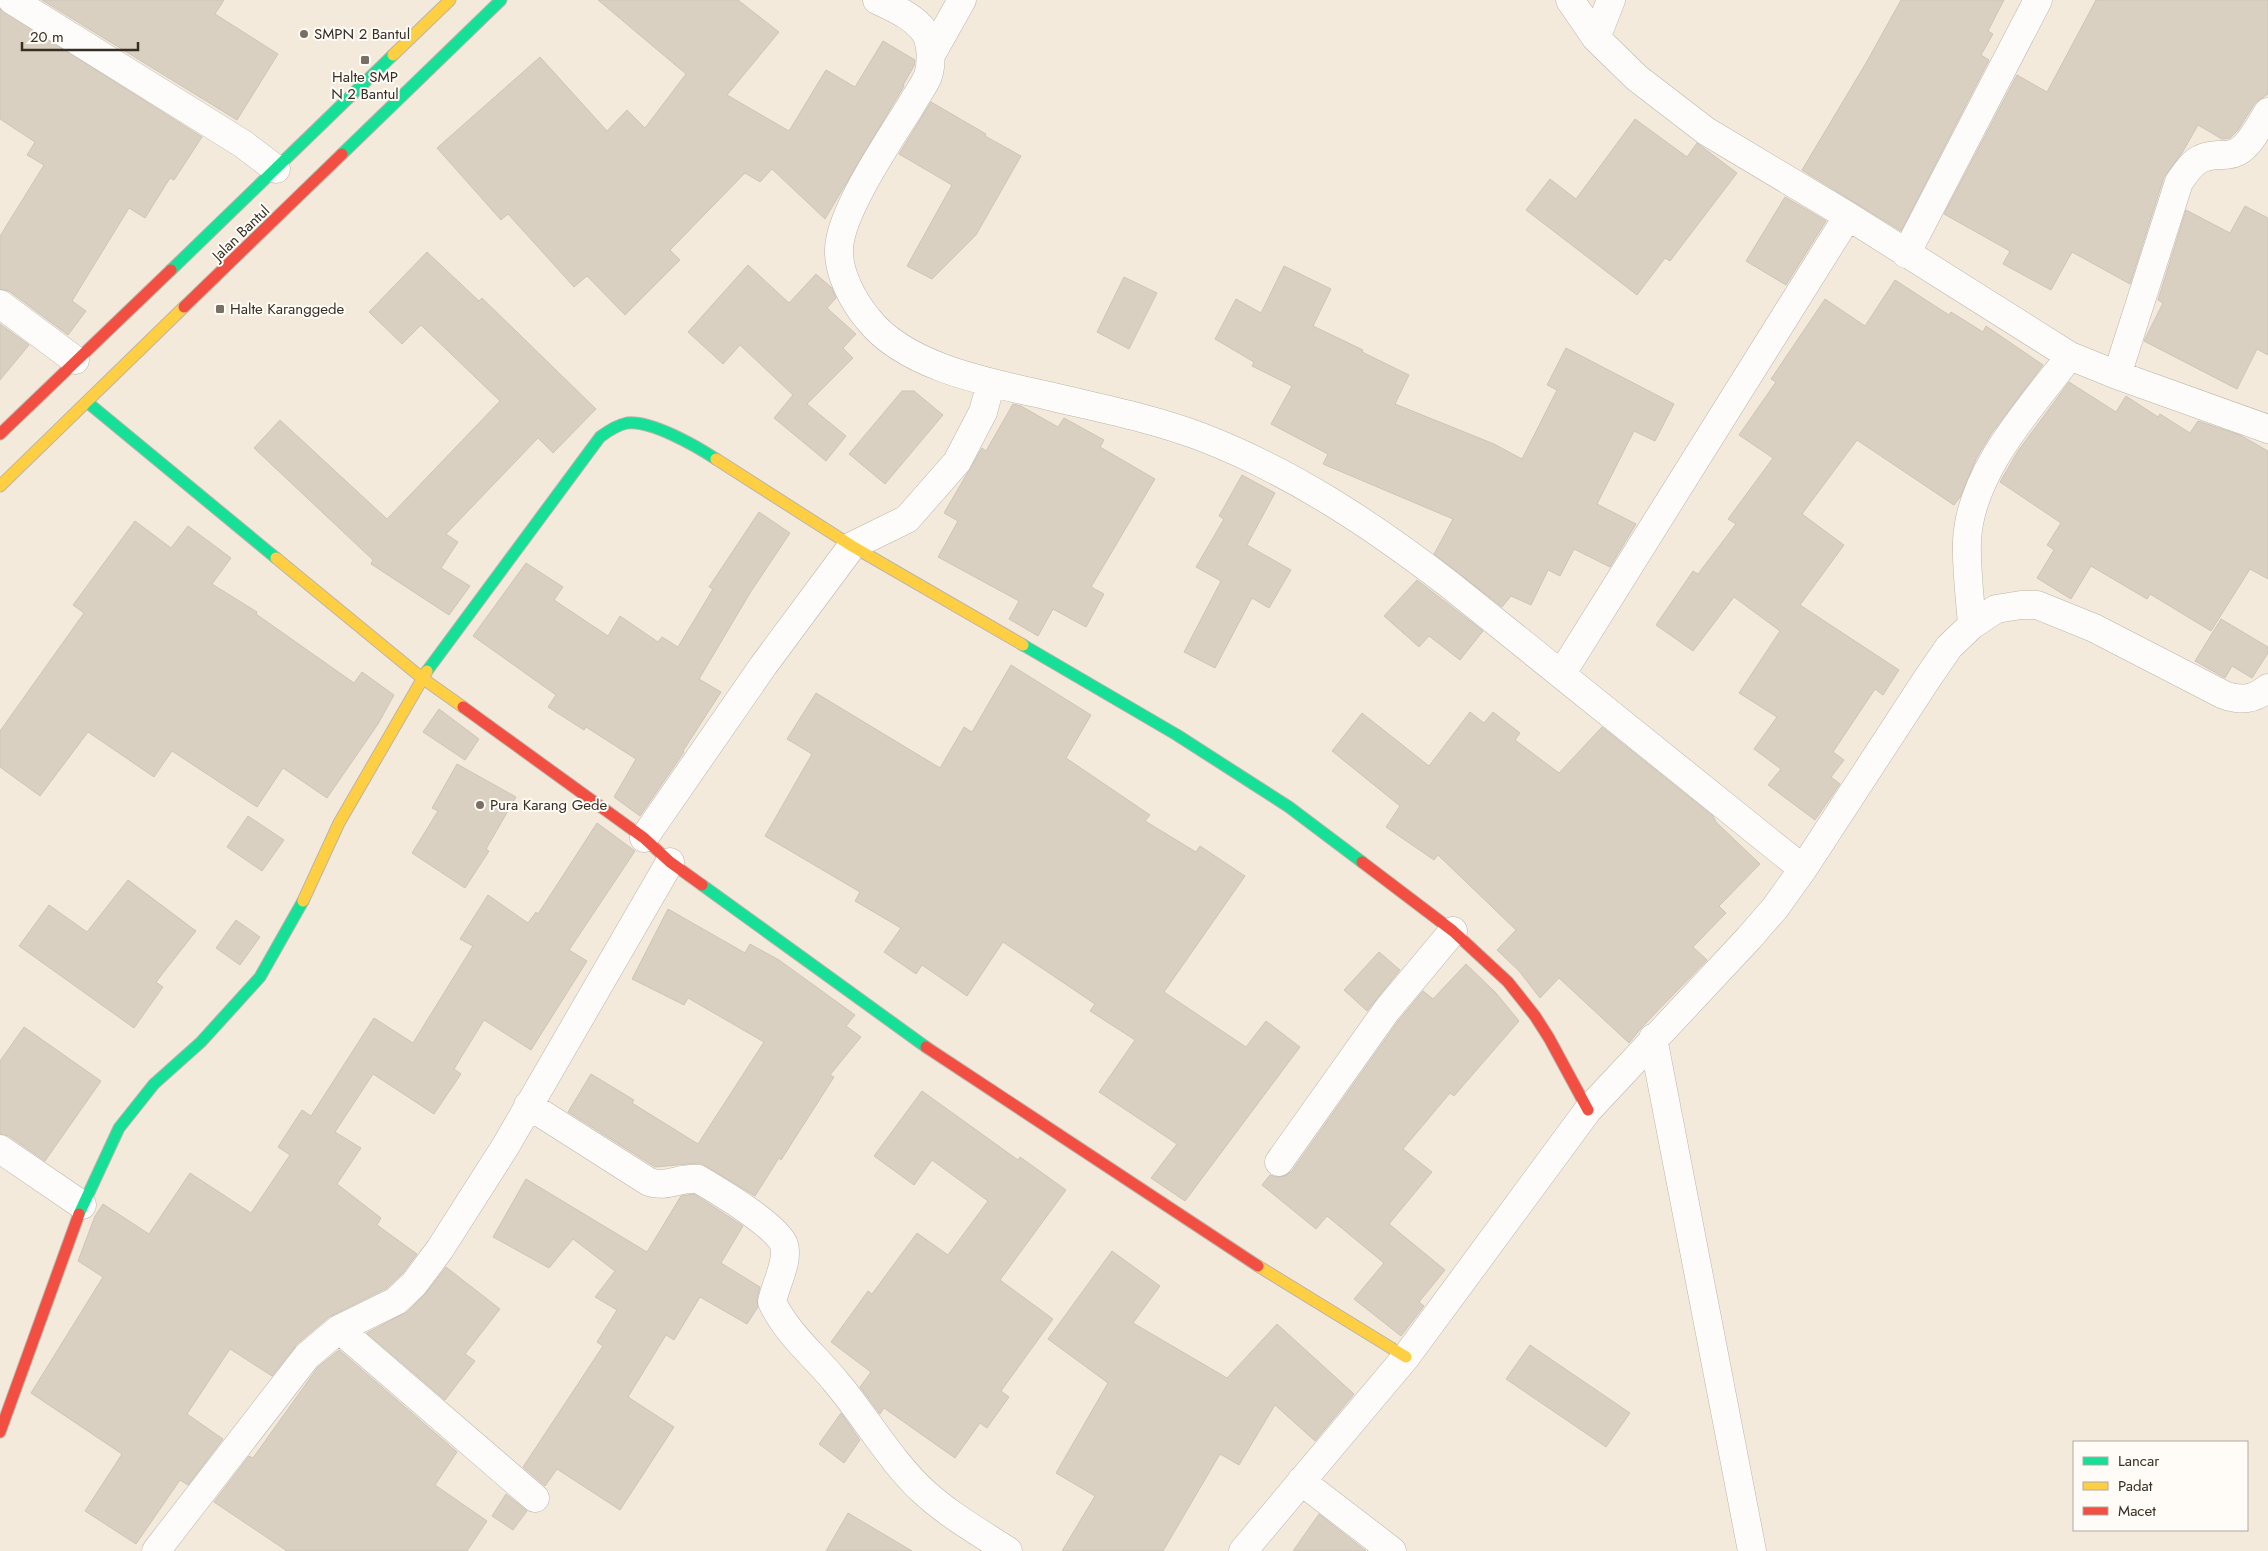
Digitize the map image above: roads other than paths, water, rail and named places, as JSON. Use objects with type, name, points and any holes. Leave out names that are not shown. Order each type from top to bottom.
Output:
[{"type":"street","points":[[12,0],[243,144],[276,169]]},
{"type":"street","name":"Jalan Bantul","points":[[0,434],[450,0]]},
{"type":"street","name":"Jalan Bantul","points":[[0,486],[501,0]]},
{"type":"street","points":[[877,0],[907,15],[923,29],[927,36],[931,55],[928,76],[864,182],[845,223],[839,248],[841,266],[856,301],[869,321],[892,340],[934,365],[991,383],[1135,416],[1198,435],[1263,464],[1323,496],[1393,542],[1562,673],[1803,869]]},
{"type":"street","points":[[931,55],[962,0]]},
{"type":"street","points":[[1570,0],[1596,38],[1637,78],[1706,131],[1848,216],[2070,356],[2117,375],[2268,429]]},
{"type":"street","points":[[1596,38],[1611,0]]},
{"type":"street","points":[[1906,254],[2038,0]]},
{"type":"street","points":[[2117,375],[2179,182],[2192,165],[2204,156],[2230,154],[2238,151],[2247,143],[2268,112]]},
{"type":"street","points":[[1562,673],[1848,216]]},
{"type":"street","points":[[0,304],[75,360]]},
{"type":"street","points":[[1972,625],[1967,539],[1974,505],[1987,474],[2010,433],[2070,356]]},
{"type":"street","points":[[644,838],[762,666],[852,546],[907,518],[957,462],[983,412],[991,383]]},
{"type":"street","points":[[87,402],[422,678],[644,838],[670,862],[965,1072],[1226,1247],[1406,1357]]},
{"type":"street","points":[[0,1432],[82,1205],[119,1128],[148,1091],[201,1042],[260,977],[302,903],[339,823],[422,678],[600,437],[615,426],[628,423],[640,424],[667,432],[704,451],[852,546],[1177,735],[1289,807],[1453,931],[1508,982],[1535,1016],[1591,1107]]},
{"type":"street","points":[[1243,1551],[1406,1357],[1591,1107],[1749,938],[1803,869],[1927,679],[1950,647],[1972,625],[1996,609],[2021,605],[2037,605],[2094,628],[2234,699],[2250,698],[2268,688]]},
{"type":"street","points":[[156,1551],[307,1356],[338,1329],[396,1301],[414,1284],[440,1249],[500,1155],[670,862]]},
{"type":"street","points":[[1279,1162],[1387,1010],[1453,931]]},
{"type":"street","points":[[1645,1048],[1752,1551]]},
{"type":"street","points":[[528,1105],[649,1182],[666,1185],[689,1178],[698,1179],[762,1221],[778,1235],[784,1246],[784,1258],[772,1302],[779,1317],[837,1382],[923,1492],[952,1515],[1008,1551]]},
{"type":"street","points":[[0,1150],[82,1205]]},
{"type":"street","points":[[338,1329],[535,1498]]},
{"type":"street","points":[[1301,1481],[1392,1551]]},
{"type":"place","name":"SMPN 2 Bantul","points":[[304,34]]},
{"type":"place","name":"Halte SMP N 2 Bantul","points":[[365,60]]},
{"type":"place","name":"Halte Karanggede","points":[[220,309]]},
{"type":"place","name":"Pura Karang Gede","points":[[480,805]]}]
